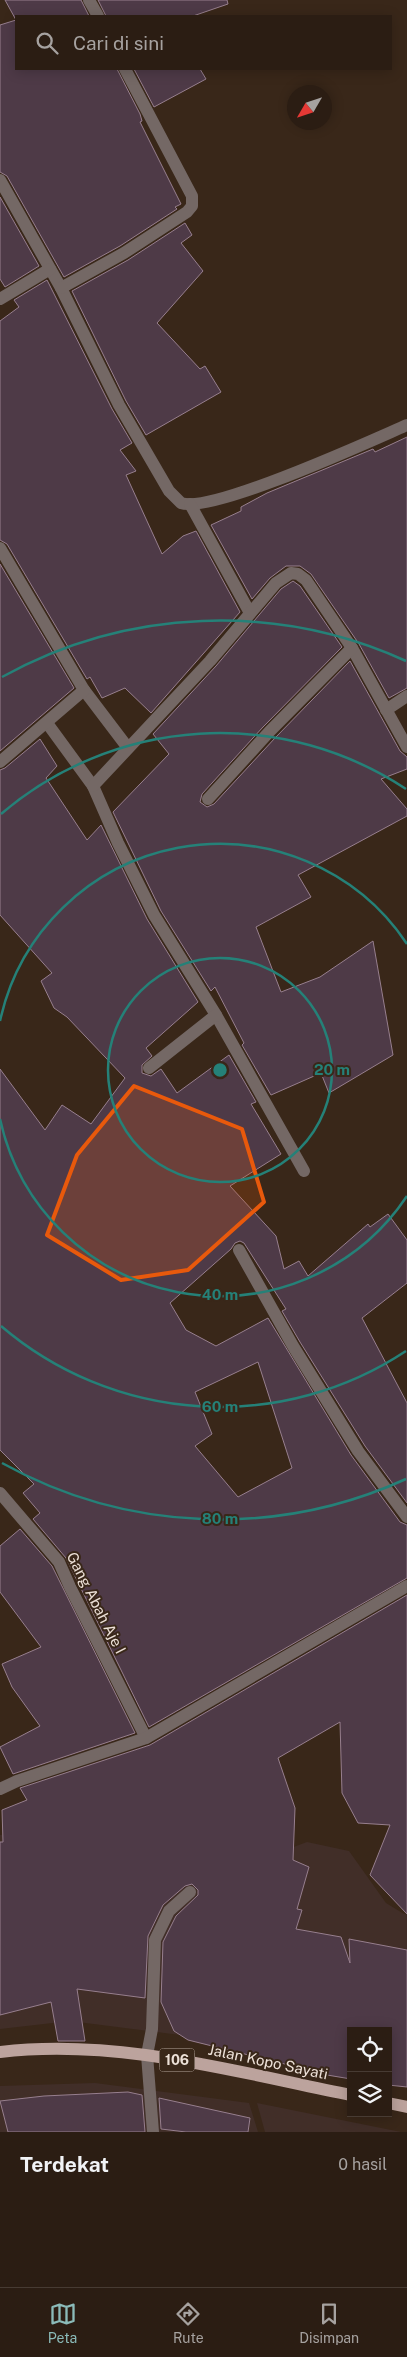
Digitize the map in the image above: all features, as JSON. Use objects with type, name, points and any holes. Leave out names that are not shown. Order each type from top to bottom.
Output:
[{"type":"main road","name":"Jalan Kopo Sayati","points":[[0,2052],[25,2049],[80,2049],[147,2055],[347,2094]]},
{"type":"main road","points":[[392,2104],[407,2107]]},
{"type":"street","points":[[89,0],[97,15]]},
{"type":"street","points":[[61,288],[124,253],[187,212],[192,206],[192,196],[126,70]]},
{"type":"street","points":[[0,180],[61,288],[119,405],[169,491],[181,503],[190,504],[257,487],[407,425]]},
{"type":"street","points":[[0,298],[50,269]]},
{"type":"street","points":[[190,504],[250,613]]},
{"type":"street","points":[[0,548],[84,690],[128,748]]},
{"type":"street","points":[[93,786],[210,661],[282,578],[292,573],[298,574],[306,580],[352,648],[407,747]]},
{"type":"street","points":[[208,799],[352,648]]},
{"type":"street","points":[[0,762],[47,724],[84,690]]},
{"type":"street","points":[[386,710],[407,696]]},
{"type":"street","points":[[47,724],[93,786],[154,915],[216,1015],[304,1171]]},
{"type":"street","points":[[149,1068],[216,1015]]},
{"type":"street","points":[[240,1250],[293,1346],[358,1451],[407,1517]]},
{"type":"street","name":"Gang Abah Aje I","points":[[0,1493],[59,1562],[70,1588],[146,1738]]},
{"type":"street","points":[[0,1789],[17,1781],[146,1738],[407,1586]]},
{"type":"street","points":[[153,2132],[147,2055],[152,2029],[155,1940],[169,1911],[190,1892]]},
{"type":"highlighted area","points":[[134,1086],[242,1129],[264,1202],[188,1270],[121,1280],[47,1235],[77,1155]]},
{"type":"shaded area","points":[[75,1826],[259,1860],[307,1842],[349,1851],[386,1903],[404,1914],[407,1913],[407,2081],[392,2042],[392,2027],[347,2027],[347,2032],[196,2037],[70,2021],[0,2029],[0,1835]]},
{"type":"shaded area","points":[[95,2083],[249,2103],[258,2132],[0,2132],[0,2086]]},
{"type":"shaded area","points":[[257,2103],[401,2132],[265,2132]]},
{"type":"building","points":[[5,0],[81,0],[88,15],[15,15],[15,18]]},
{"type":"building","points":[[98,0],[227,0],[228,4],[196,15],[106,15]]},
{"type":"building","points":[[15,20],[15,70],[118,70],[140,114],[142,121],[140,122],[181,204],[175,207],[177,209],[120,246],[64,277],[7,176],[0,172],[0,25]]},
{"type":"building","points":[[135,70],[201,70],[206,79],[154,107]]},
{"type":"building","points":[[0,197],[39,266],[5,287],[0,279]]},
{"type":"building","points":[[185,223],[192,235],[181,243],[203,271],[157,323],[200,369],[205,366],[221,392],[146,435],[126,401],[72,291],[128,260]]},
{"type":"building","points":[[47,280],[112,409],[132,443],[120,450],[136,471],[126,475],[162,554],[183,536],[196,531],[240,612],[151,713],[125,688],[102,698],[90,677],[87,679],[7,544],[0,540],[0,321],[19,307],[14,300]]},
{"type":"building","points":[[407,437],[407,688],[389,698],[359,644],[311,574],[300,566],[286,566],[270,578],[252,599],[211,525],[241,511],[241,507],[267,493],[373,449],[375,452]]},
{"type":"building","points":[[0,564],[74,688],[0,751]]},
{"type":"building","points":[[293,581],[300,586],[342,647],[263,727],[202,794],[200,802],[207,807],[214,804],[350,661],[400,751],[407,757],[407,769],[381,779],[407,809],[407,816],[298,875],[311,897],[256,927],[281,992],[320,977],[373,941],[393,1055],[329,1093],[321,1073],[271,1095],[242,1045],[244,1043],[215,987],[211,991],[161,911],[113,812],[169,754],[153,734],[216,666],[281,589]]},
{"type":"building","points":[[40,739],[57,766],[46,778],[87,840],[101,825],[147,919],[198,1002],[146,1048],[152,1056],[142,1065],[142,1073],[151,1076],[161,1069],[177,1093],[229,1055],[256,1102],[251,1104],[281,1154],[230,1186],[276,1236],[284,1269],[299,1261],[308,1276],[368,1224],[370,1227],[388,1214],[407,1240],[407,1283],[362,1318],[407,1403],[407,1503],[365,1446],[300,1342],[282,1311],[286,1309],[244,1243],[240,1241],[235,1243],[231,1249],[170,1303],[186,1330],[216,1346],[268,1318],[351,1455],[400,1522],[407,1525],[407,1578],[149,1727],[66,1558],[33,1519],[40,1513],[23,1493],[34,1484],[0,1450],[0,1069],[45,1130],[62,1105],[91,1124],[125,1078],[67,1017],[54,1008],[41,981],[52,973],[0,915],[0,770]],"holes":[[[258,1362],[292,1468],[238,1497],[195,1446],[212,1434],[195,1392]]]},
{"type":"building","points":[[20,1529],[52,1566],[135,1733],[13,1774],[0,1747],[40,1726],[12,1687],[2,1664],[41,1647],[0,1592],[0,1546]]},
{"type":"building","points":[[407,1595],[407,1914],[370,1875],[390,1825],[358,1823],[342,1793],[340,1722],[278,1758],[295,1808],[293,1860],[309,1867],[297,1909],[302,1910],[296,1929],[341,1937],[350,1963],[349,1939],[407,1950],[407,2087],[392,2085],[392,2027],[347,2027],[347,2078],[309,2072],[309,2070],[188,2040],[174,2031],[161,2002],[163,1942],[176,1916],[198,1895],[198,1890],[192,1884],[185,1886],[163,1905],[148,1936],[145,1998],[77,1989],[85,2041],[58,2041],[51,2002],[0,2015],[0,1842],[3,1842],[2,1810],[27,1800],[20,1788],[150,1745]]},
{"type":"building","points":[[128,2092],[142,2095],[145,2132],[8,2132],[0,2101],[44,2096]]},
{"type":"building","points":[[159,2098],[250,2118],[248,2132],[186,2132],[161,2129]]}]
